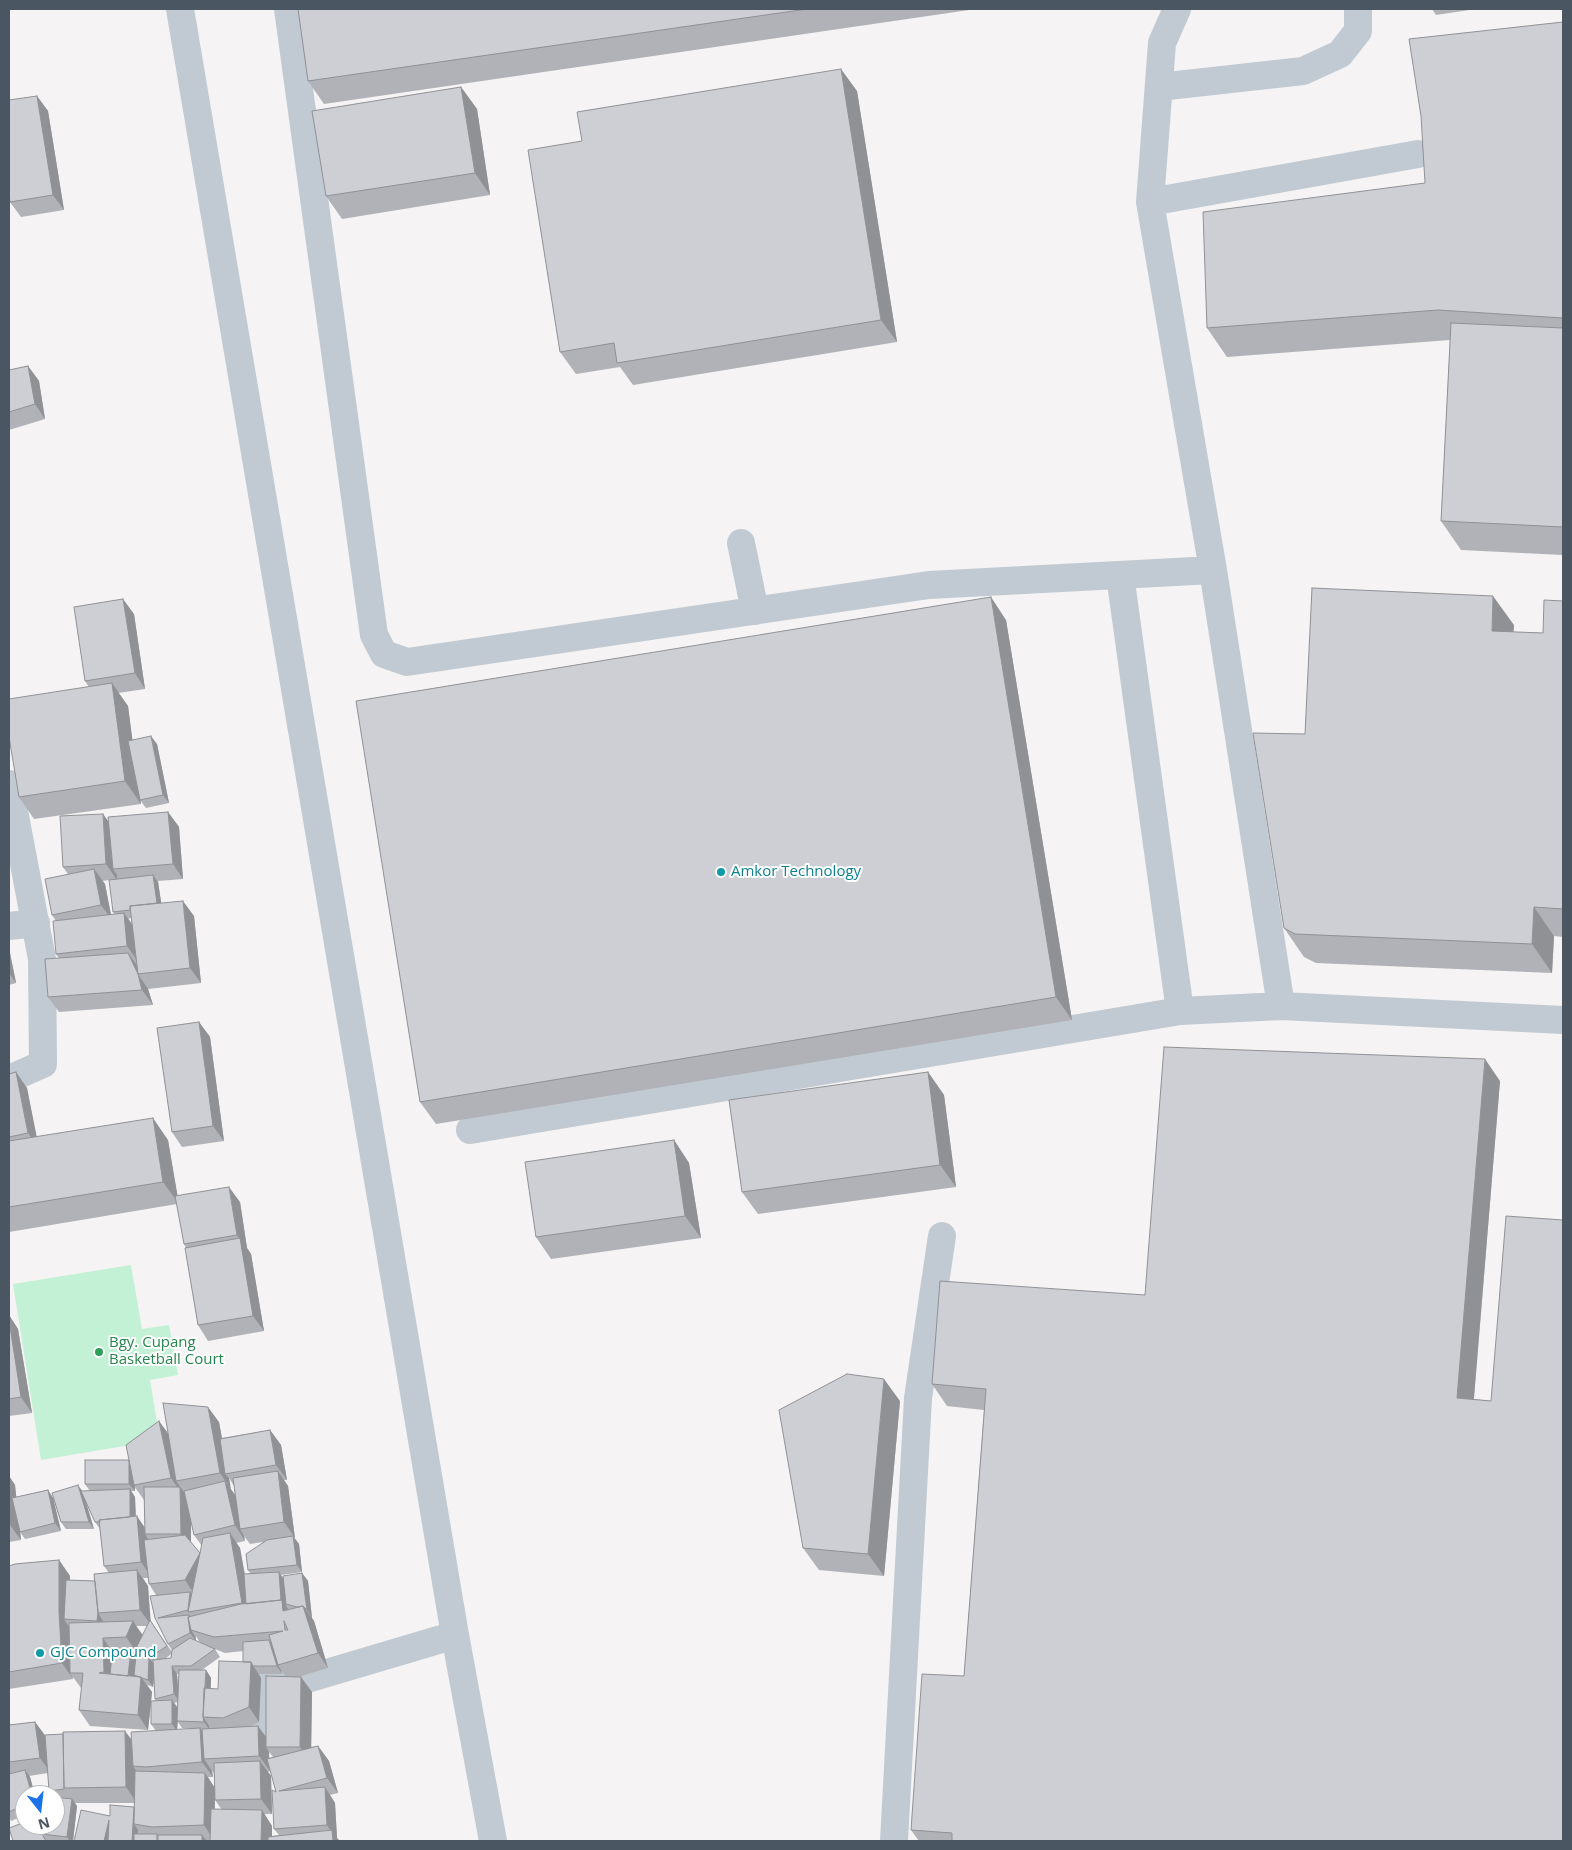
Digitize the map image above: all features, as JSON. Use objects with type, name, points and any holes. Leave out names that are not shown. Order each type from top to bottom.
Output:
[{"type":"street","points":[[180,9],[455,1635],[493,1841]]},
{"type":"street","points":[[288,9],[374,635],[384,654],[407,662],[930,585],[1213,570]]},
{"type":"street","points":[[1177,9],[1162,44],[1150,202],[1213,570],[1281,1006]]},
{"type":"street","points":[[1159,88],[1303,71],[1340,54],[1358,31],[1358,9]]},
{"type":"street","points":[[1150,202],[1418,154]]},
{"type":"street","points":[[741,543],[756,610]]},
{"type":"street","points":[[1120,575],[1180,1011]]},
{"type":"street","points":[[9,784],[42,959],[43,1064],[9,1079]]},
{"type":"street","points":[[9,926],[36,923]]},
{"type":"street","points":[[470,1130],[1180,1011],[1281,1006],[1563,1020]]},
{"type":"street","points":[[894,1841],[918,1398],[942,1236]]},
{"type":"street","points":[[206,1739],[258,1737],[265,1733],[267,1724],[265,1692],[268,1684],[275,1681],[300,1681],[455,1635]]},
{"type":"green space","name":"Bgy. Cupang Basketball Court","points":[[131,1265],[142,1329],[169,1325],[178,1375],[150,1380],[160,1440],[41,1460],[13,1284]]},
{"type":"building","points":[[298,9],[807,9],[308,81]]},
{"type":"building","points":[[1563,22],[1563,318],[1438,310],[1207,328],[1203,212],[1425,183],[1421,116],[1409,39]]},
{"type":"building","points":[[841,69],[881,320],[617,363],[614,343],[560,352],[528,150],[582,141],[577,112]]},
{"type":"building","points":[[461,87],[475,173],[326,196],[312,111]]},
{"type":"building","points":[[37,96],[53,195],[10,202],[9,100]]},
{"type":"building","points":[[1451,323],[1563,328],[1563,527],[1441,521]]},
{"type":"building","points":[[28,366],[35,404],[9,412],[9,370]]},
{"type":"building","points":[[1312,588],[1493,596],[1492,631],[1543,633],[1544,600],[1563,601],[1563,909],[1534,907],[1532,944],[1295,934],[1284,928],[1253,733],[1305,734]]},
{"type":"building","name":"Amkor Technology","points":[[991,597],[1056,997],[420,1102],[356,701]]},
{"type":"building","points":[[123,599],[135,673],[85,681],[74,607]]},
{"type":"building","points":[[112,683],[125,781],[19,797],[9,737],[9,699]]},
{"type":"building","points":[[151,736],[163,795],[140,800],[128,741]]},
{"type":"building","points":[[168,812],[173,864],[113,869],[108,817]]},
{"type":"building","points":[[103,814],[106,864],[63,867],[60,816]]},
{"type":"building","points":[[94,869],[101,905],[52,915],[45,879]]},
{"type":"building","points":[[153,875],[157,903],[130,906],[130,910],[113,912],[109,880]]},
{"type":"building","points":[[183,901],[190,968],[138,974],[130,906]]},
{"type":"building","points":[[124,913],[127,946],[56,954],[53,921]]},
{"type":"building","points":[[128,953],[138,974],[142,990],[48,997],[45,959]]},
{"type":"building","points":[[199,1022],[213,1126],[172,1132],[157,1028]]},
{"type":"building","points":[[1164,1047],[1485,1059],[1457,1398],[1491,1401],[1506,1216],[1563,1220],[1563,1841],[952,1841],[952,1833],[911,1830],[922,1674],[964,1676],[986,1389],[932,1384],[940,1281],[1145,1295]]},
{"type":"building","points":[[16,1072],[28,1133],[9,1137],[9,1074]]},
{"type":"building","points":[[928,1072],[940,1165],[742,1192],[729,1100]]},
{"type":"building","points":[[153,1118],[163,1182],[9,1207],[9,1141]]},
{"type":"building","points":[[674,1140],[685,1216],[536,1237],[525,1162]]},
{"type":"building","points":[[229,1187],[237,1235],[184,1244],[175,1196]]},
{"type":"building","points":[[240,1238],[253,1316],[198,1325],[185,1248]]},
{"type":"building","points":[[9,1320],[21,1397],[9,1399]]},
{"type":"building","points":[[847,1374],[884,1379],[868,1554],[803,1548],[779,1410]]},
{"type":"building","points":[[163,1403],[208,1407],[220,1473],[176,1481]]},
{"type":"building","points":[[159,1421],[171,1478],[134,1485],[126,1445]]},
{"type":"building","points":[[270,1430],[276,1465],[225,1474],[220,1439]]},
{"type":"building","points":[[85,1460],[129,1460],[129,1484],[85,1484]]},
{"type":"building","points":[[278,1471],[284,1522],[240,1529],[233,1478]]},
{"type":"building","points":[[225,1481],[235,1525],[194,1535],[184,1491]]},
{"type":"building","points":[[78,1485],[89,1522],[61,1522],[52,1493]]},
{"type":"building","points":[[144,1487],[180,1487],[181,1534],[145,1534]]},
{"type":"building","points":[[130,1489],[130,1517],[99,1520],[100,1522],[95,1522],[81,1491]]},
{"type":"building","points":[[48,1490],[55,1523],[20,1532],[12,1498]]},
{"type":"building","points":[[137,1516],[141,1562],[104,1566],[99,1520]]},
{"type":"building","points":[[230,1533],[242,1603],[188,1612],[203,1538]]},
{"type":"building","points":[[185,1535],[200,1553],[185,1580],[149,1584],[144,1540]]},
{"type":"building","points":[[293,1536],[297,1565],[248,1570],[246,1554],[267,1540]]},
{"type":"building","name":"GJC Compound","points":[[59,1560],[59,1612],[62,1663],[9,1672],[9,1566]]},
{"type":"building","points":[[137,1570],[140,1610],[98,1613],[94,1574]]},
{"type":"building","points":[[279,1572],[281,1600],[246,1604],[244,1574]]},
{"type":"building","points":[[302,1573],[307,1610],[303,1606],[297,1607],[286,1604],[283,1576]]},
{"type":"building","points":[[66,1580],[95,1581],[97,1621],[64,1619]]},
{"type":"building","points":[[190,1592],[188,1610],[158,1618],[189,1615],[190,1633],[168,1644],[155,1618],[150,1596]]},
{"type":"building","points":[[282,1600],[283,1611],[303,1606],[318,1653],[278,1665],[269,1635],[283,1631],[214,1637],[191,1630],[188,1617],[241,1604]]},
{"type":"building","points":[[150,1620],[167,1646],[149,1658],[148,1680],[134,1675],[137,1646]]},
{"type":"building","points":[[133,1621],[126,1637],[103,1638],[104,1672],[99,1673],[141,1677],[138,1715],[79,1710],[83,1673],[70,1673],[69,1623]]},
{"type":"building","points":[[190,1638],[215,1649],[191,1666],[172,1666],[174,1694],[155,1699],[153,1660],[171,1658],[172,1650]]},
{"type":"building","points":[[269,1640],[277,1666],[253,1666],[251,1662],[243,1662],[243,1642]]},
{"type":"building","points":[[113,1648],[131,1650],[128,1676],[110,1674]]},
{"type":"building","points":[[219,1661],[251,1662],[249,1707],[223,1718],[203,1717],[204,1688],[218,1689]]},
{"type":"building","points":[[179,1670],[206,1670],[204,1722],[177,1721]]},
{"type":"building","points":[[266,1676],[301,1677],[300,1747],[266,1747]]},
{"type":"building","points":[[172,1700],[172,1724],[151,1724],[151,1701]]},
{"type":"building","points":[[35,1722],[40,1758],[9,1762],[9,1725]]},
{"type":"building","points":[[258,1726],[259,1756],[204,1759],[202,1729]]},
{"type":"building","points":[[200,1728],[202,1762],[146,1767],[133,1766],[131,1732]]},
{"type":"building","points":[[125,1731],[126,1787],[65,1788],[63,1732]]},
{"type":"building","points":[[63,1734],[64,1785],[49,1785],[45,1735]]},
{"type":"building","points":[[318,1746],[327,1778],[279,1791],[325,1787],[327,1825],[274,1829],[272,1790],[276,1792],[267,1759]]},
{"type":"building","points":[[260,1761],[261,1799],[215,1800],[214,1763]]},
{"type":"building","points":[[25,1770],[29,1785],[15,1785],[15,1810],[9,1812],[9,1774]]},
{"type":"building","points":[[135,1771],[205,1773],[204,1825],[152,1827],[134,1824]]},
{"type":"building","points":[[65,1798],[72,1799],[67,1837],[50,1835],[65,1835]]},
{"type":"building","points":[[110,1805],[134,1807],[132,1841],[108,1841],[109,1820],[104,1841],[74,1841],[81,1810],[110,1816]]},
{"type":"building","points":[[211,1809],[262,1810],[261,1841],[210,1841]]},
{"type":"building","points":[[15,1826],[15,1835],[43,1835],[46,1841],[13,1841],[9,1828]]},
{"type":"building","points":[[332,1830],[333,1841],[268,1841],[268,1837]]},
{"type":"building","points":[[134,1834],[157,1834],[157,1841],[134,1841]]},
{"type":"building","points":[[158,1835],[202,1835],[202,1841],[158,1841]]},
{"type":"place","name":"Amkor Technology","points":[[721,872]]},
{"type":"place","name":"Bgy. Cupang Basketball Court","points":[[99,1352]]},
{"type":"place","name":"GJC Compound","points":[[40,1653]]}]
